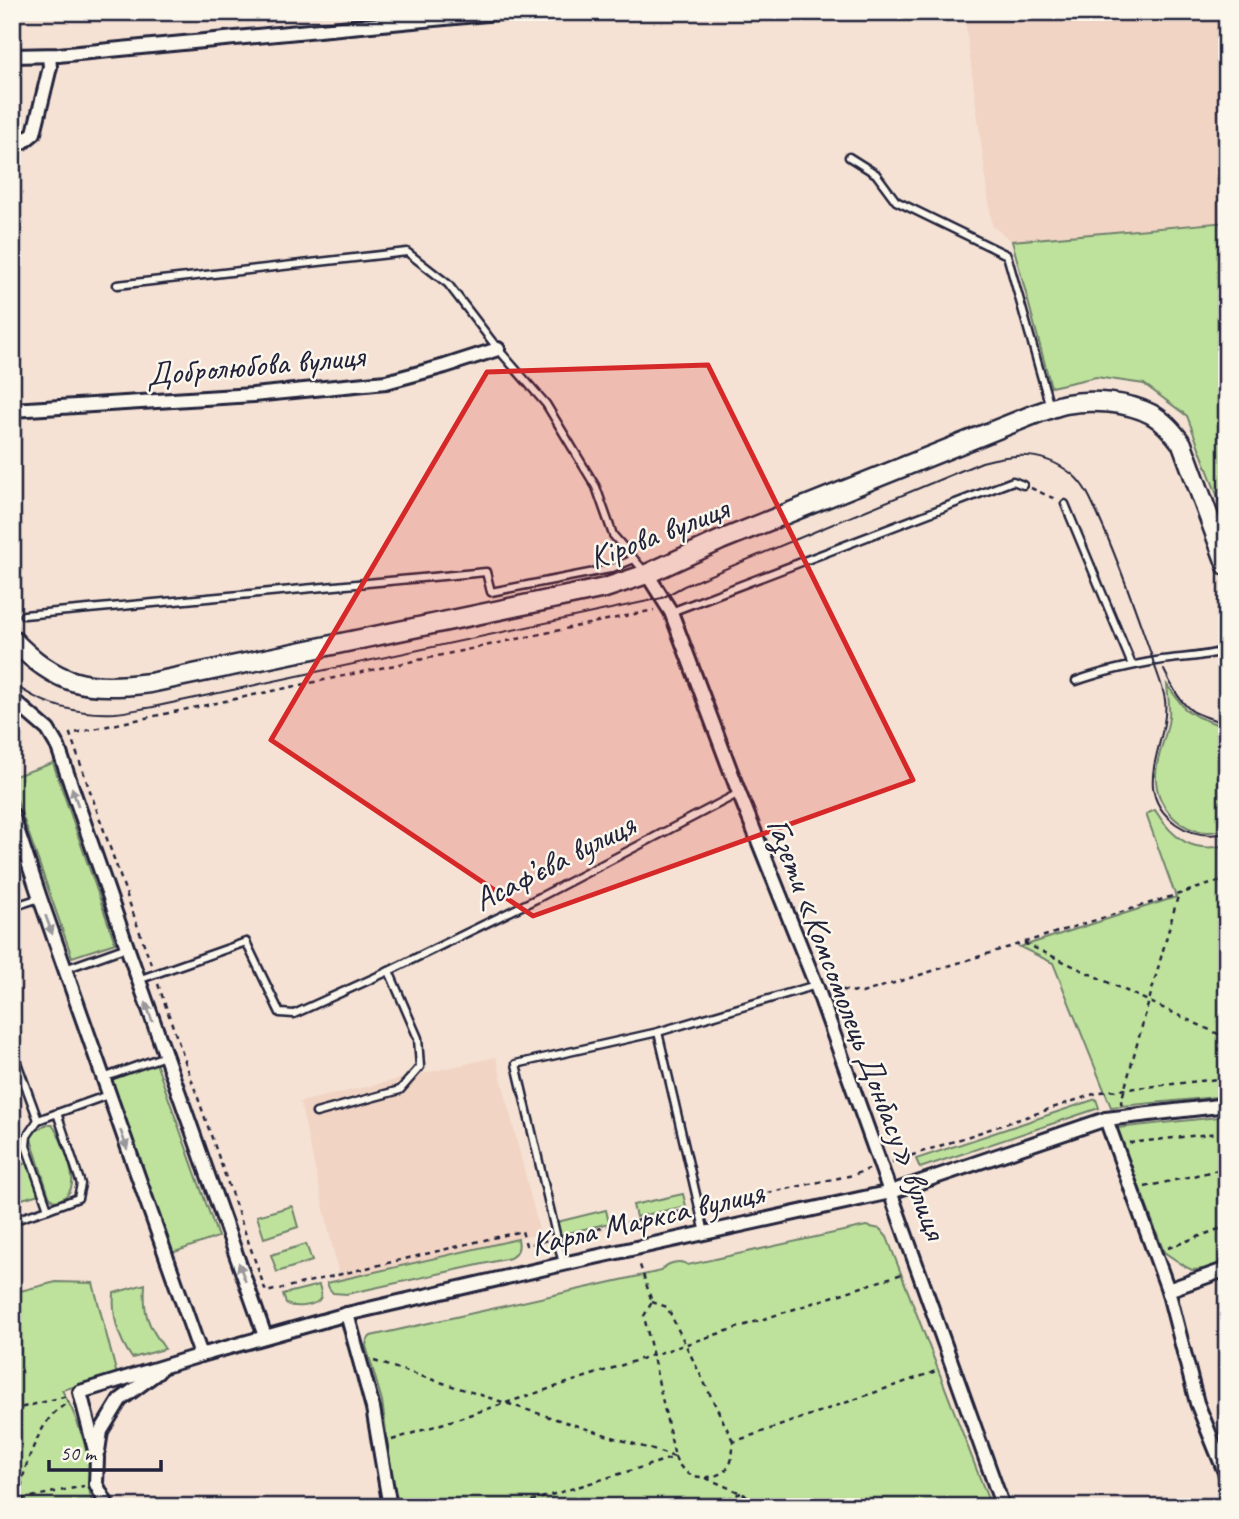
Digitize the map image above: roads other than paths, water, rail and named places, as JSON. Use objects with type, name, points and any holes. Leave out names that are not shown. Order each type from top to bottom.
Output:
[{"type":"main road","name":"Кірова вулиця","points":[[12,639],[40,665],[62,679],[118,687],[150,683],[605,587],[647,574],[720,540],[1050,409],[1092,401],[1120,404],[1150,414],[1171,429],[1182,444],[1227,566]]},
{"type":"street","points":[[12,56],[49,55],[508,12]]},
{"type":"street","points":[[12,145],[23,142],[34,133],[50,67],[49,55]]},
{"type":"street","name":"Добролюбова вулиця","points":[[12,411],[253,395],[386,382],[498,349]]},
{"type":"street","name":"Газети «Комсомолець Донбасу» вулиця","points":[[647,574],[671,612],[739,793],[816,985],[1003,1507]]},
{"type":"street","points":[[12,699],[48,730],[58,747],[265,1336]]},
{"type":"street","points":[[12,814],[201,1355]]},
{"type":"street","name":"Карла Маркса вулиця","points":[[97,1458],[80,1392],[347,1314],[891,1192],[1106,1119],[1227,1105]]},
{"type":"street","points":[[1106,1119],[1168,1290],[1197,1403],[1227,1477]]},
{"type":"street","points":[[1168,1290],[1227,1269]]},
{"type":"street","points":[[347,1314],[373,1408],[390,1507]]},
{"type":"street","points":[[108,1507],[96,1483],[101,1431],[120,1399],[168,1365]]},
{"type":"lane","points":[[849,157],[876,174],[896,201],[1007,256],[1050,409]]},
{"type":"lane","points":[[117,285],[407,251],[448,284],[498,349],[546,404],[596,487],[613,534],[647,574]]},
{"type":"lane","points":[[671,612],[1013,481],[1023,485]]},
{"type":"lane","points":[[1065,503],[1132,665]]},
{"type":"lane","points":[[24,615],[486,572],[491,592],[610,569],[634,559]]},
{"type":"lane","points":[[1076,681],[1132,665],[1203,656],[1227,650]]},
{"type":"lane","name":"Асаф’єва вулиця","points":[[138,979],[246,942],[280,1013],[294,1014],[540,897],[739,793]]},
{"type":"lane","points":[[12,907],[40,898]]},
{"type":"lane","points":[[65,969],[127,947]]},
{"type":"lane","points":[[316,1113],[400,1090],[420,1067],[418,1038],[389,971]]},
{"type":"lane","points":[[563,1264],[516,1064],[658,1032],[816,985]]},
{"type":"lane","points":[[658,1032],[705,1233]]},
{"type":"lane","points":[[12,1049],[37,1119]]},
{"type":"lane","points":[[103,1078],[165,1056]]},
{"type":"lane","points":[[48,1209],[26,1146],[27,1136],[37,1119],[108,1094]]},
{"type":"lane","points":[[12,1221],[78,1198],[81,1184],[57,1113]]},
{"type":"tram line","points":[[12,682],[35,697],[60,707],[88,712],[120,713],[662,598],[684,586],[982,462],[1029,456],[1062,467],[1082,484],[1095,508],[1127,587],[1165,700],[1165,716],[1153,781],[1155,796],[1162,810],[1176,824],[1194,833],[1227,833]]},
{"type":"tram line","points":[[1164,670],[1184,704],[1194,712],[1227,724]]}]
